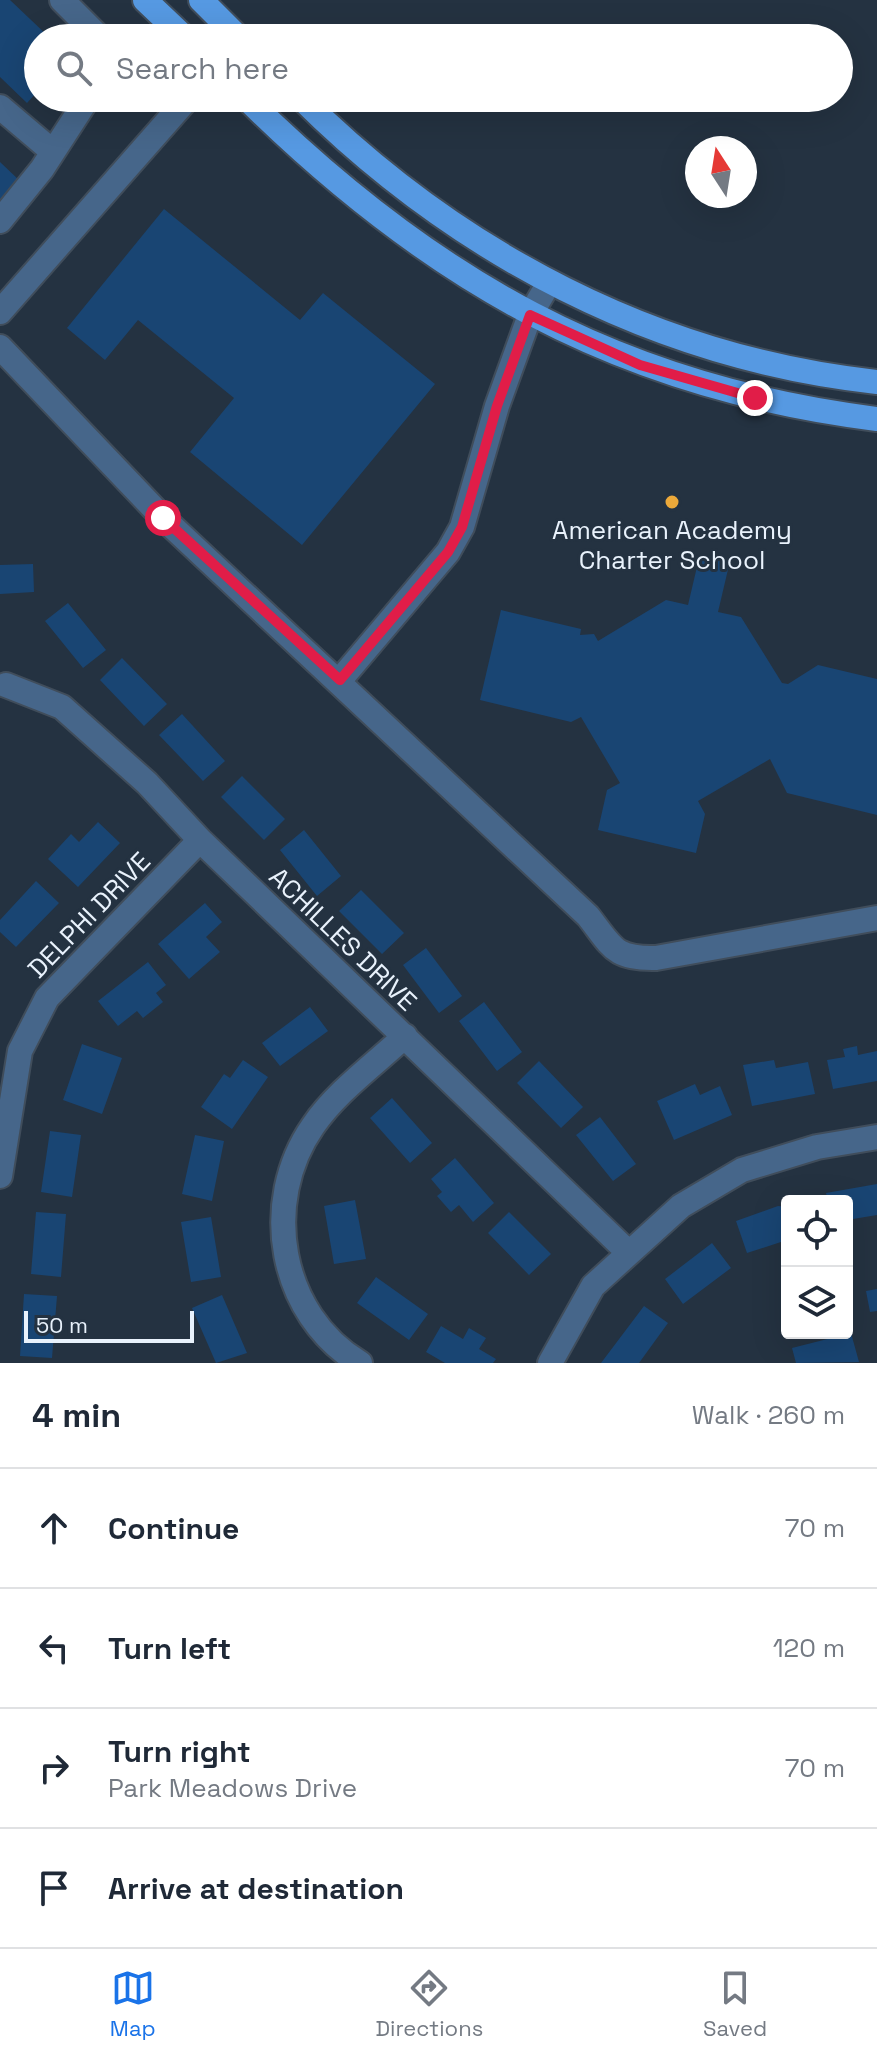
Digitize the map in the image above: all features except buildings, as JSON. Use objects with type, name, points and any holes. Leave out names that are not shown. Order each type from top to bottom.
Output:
[{"type":"main road","points":[[145,0],[170,24]]},
{"type":"main road","points":[[201,0],[225,24]]},
{"type":"main road","points":[[260,112],[305,155],[378,217],[425,251],[530,315],[626,359],[697,383],[755,398],[877,419]]},
{"type":"main road","points":[[315,112],[341,138],[419,202],[505,259],[549,283],[671,336],[782,366],[877,382]]},
{"type":"street","points":[[62,0],[86,24]]},
{"type":"street","points":[[0,107],[52,151]]},
{"type":"street","points":[[0,221],[78,112]]},
{"type":"street","points":[[0,312],[176,112]]},
{"type":"street","points":[[340,680],[448,552],[462,527],[497,406],[530,315],[549,283]]},
{"type":"street","points":[[0,347],[163,518],[340,680],[588,916],[610,944],[628,959],[656,958],[877,918]]},
{"type":"street","name":"ACHILLES DRIVE","points":[[6,685],[62,707],[147,783],[200,840],[629,1253]]},
{"type":"street","name":"DELPHI DRIVE","points":[[0,1176],[20,1051],[47,998],[200,840]]},
{"type":"street","points":[[360,1363],[345,1354],[316,1325],[300,1297],[288,1267],[282,1227],[283,1194],[312,1127],[405,1036]]},
{"type":"street","points":[[550,1363],[593,1286],[681,1206],[742,1170],[817,1147],[877,1137]]},
{"type":"place","name":"American Academy Charter School","points":[[672,502]]},
{"type":"route","points":[[163,518],[340,680],[448,552],[462,527],[497,406],[530,315],[640,365],[755,398]]}]
